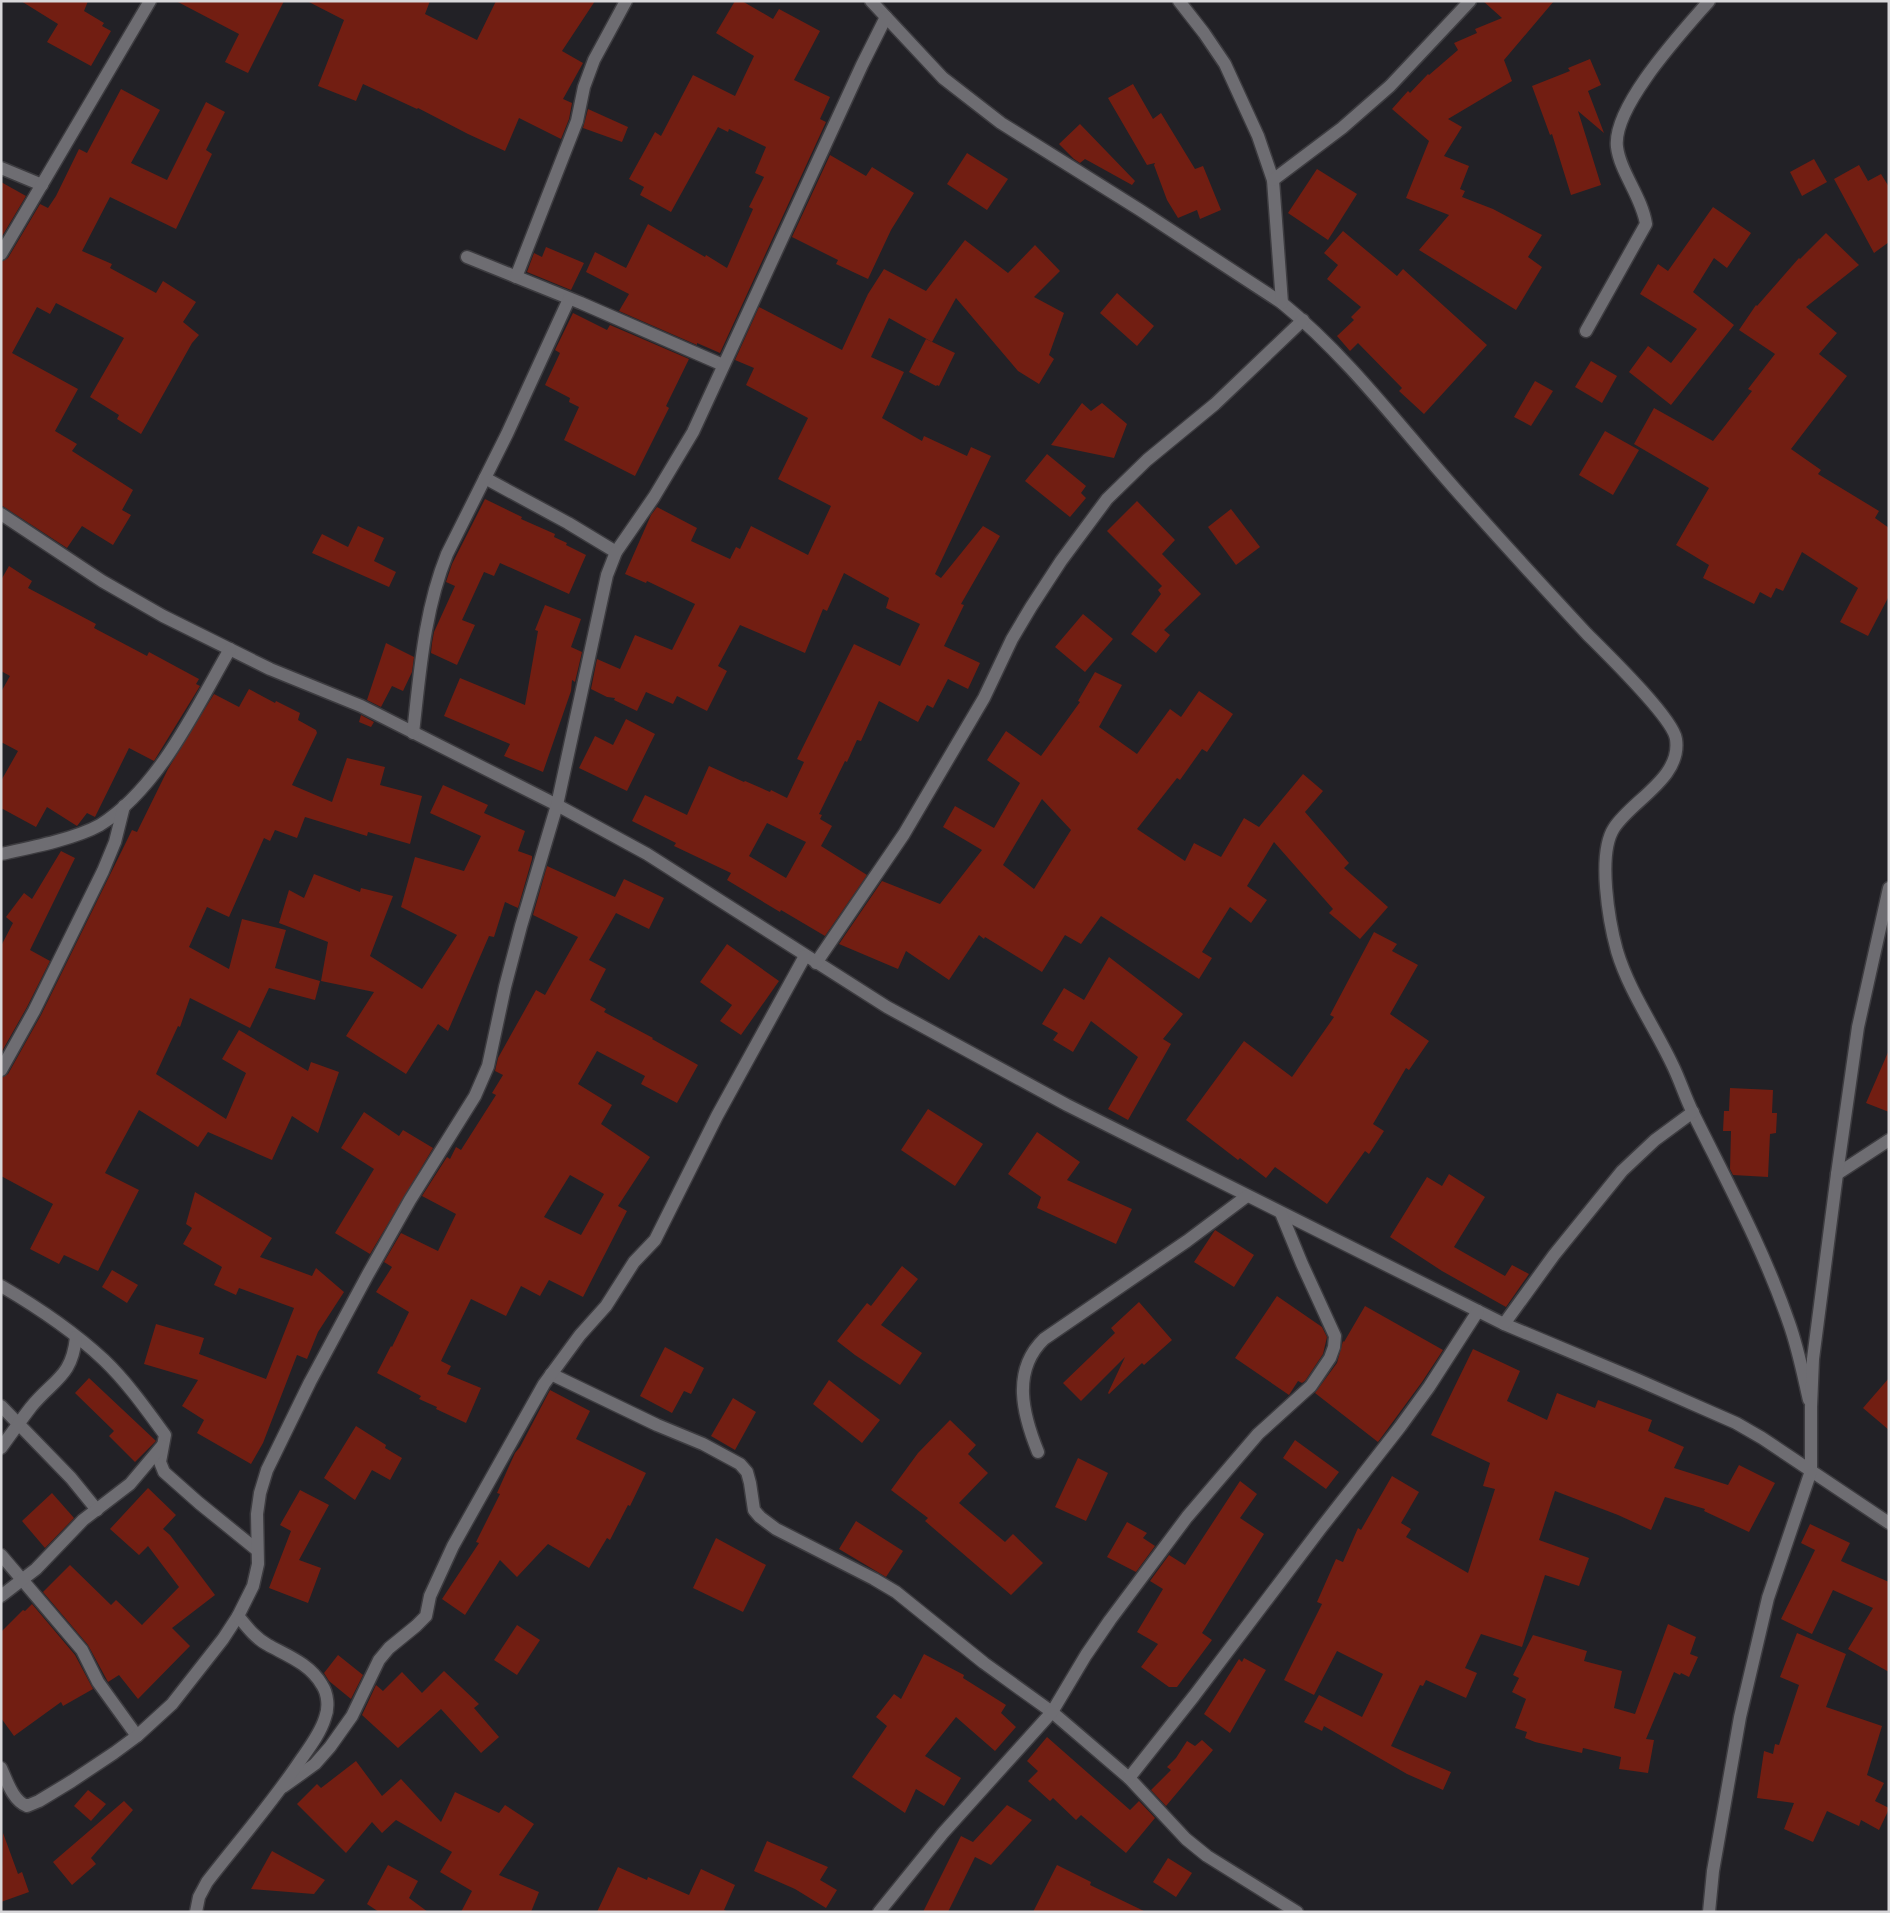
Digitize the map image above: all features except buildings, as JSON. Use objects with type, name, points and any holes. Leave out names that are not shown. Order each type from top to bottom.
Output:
[{"type":"street","points":[[1,254],[150,1]]},
{"type":"street","points":[[516,278],[577,121],[584,87],[594,60],[626,1]]},
{"type":"street","points":[[871,1],[927,63],[943,78],[1001,123],[1140,210],[1282,303],[1303,320],[1390,413],[1523,566],[1626,674],[1672,728],[1676,739],[1676,758],[1663,778],[1614,828],[1606,848],[1604,867],[1608,903],[1617,950],[1628,977],[1672,1064],[1775,1284],[1790,1326],[1811,1407]]},
{"type":"street","points":[[1179,1],[1204,33],[1224,64],[1258,136],[1272,180],[1282,303]]},
{"type":"street","points":[[1272,180],[1342,128],[1390,86],[1470,1]]},
{"type":"street","points":[[1586,331],[1646,224],[1642,207],[1621,161],[1617,147],[1617,133],[1632,99],[1658,63],[1709,1]]},
{"type":"street","points":[[1,1768],[16,1797],[21,1804],[27,1806],[40,1801],[72,1781],[138,1736],[172,1704],[218,1646],[238,1616],[252,1586],[258,1564],[257,1514],[260,1492],[267,1470],[310,1382],[367,1276],[410,1200],[475,1096],[485,1074],[521,926],[557,805],[607,575],[616,552],[693,432],[862,65],[886,18]]},
{"type":"street","points":[[1,168],[42,185]]},
{"type":"street","points":[[467,257],[570,299],[723,366]]},
{"type":"street","points":[[413,733],[422,653],[436,581],[447,554],[534,378],[570,299]]},
{"type":"street","points":[[816,963],[904,834],[984,698],[1012,639],[1031,607],[1107,499],[1146,460],[1215,404],[1303,320]]},
{"type":"street","points":[[485,478],[568,523],[616,552]]},
{"type":"street","points":[[1,514],[102,581],[163,616],[270,669],[361,706],[557,805],[647,854],[887,1007],[1067,1106],[1504,1324],[1736,1423],[1762,1438],[1889,1523]]},
{"type":"street","points":[[1,854],[34,847],[82,832],[99,825],[124,806],[144,786],[163,760],[230,649]]},
{"type":"street","points":[[1,1070],[34,1010],[103,871],[115,842],[124,806]]},
{"type":"street","points":[[1709,1912],[1713,1871],[1740,1717],[1768,1598],[1811,1471],[1813,1359],[1837,1174],[1858,1028],[1889,888]]},
{"type":"street","points":[[283,1787],[315,1764],[330,1747],[352,1716],[379,1660],[389,1648],[426,1616],[432,1590],[453,1546],[551,1374],[588,1324],[606,1306],[634,1262],[655,1240],[717,1116],[805,956]]},
{"type":"street","points":[[1504,1324],[1554,1255],[1622,1171],[1655,1140],[1693,1112]]},
{"type":"street","points":[[1837,1174],[1889,1140]]},
{"type":"street","points":[[1038,1452],[1028,1428],[1023,1406],[1023,1384],[1026,1368],[1036,1346],[1187,1241],[1247,1196]]},
{"type":"street","points":[[879,1912],[943,1833],[1052,1712],[1086,1655],[1110,1620],[1187,1517],[1258,1434],[1311,1386],[1330,1358],[1335,1336],[1281,1213]]},
{"type":"street","points":[[2,1288],[76,1337],[105,1361],[145,1407],[165,1435],[160,1462],[164,1472],[257,1550]]},
{"type":"street","points":[[1129,1778],[1400,1427],[1429,1388],[1478,1311]]},
{"type":"street","points":[[1,1448],[32,1405],[60,1378],[71,1363],[76,1337]]},
{"type":"street","points":[[551,1374],[657,1425],[704,1444],[740,1464],[746,1472],[750,1483],[754,1510],[760,1517],[776,1529],[896,1592],[984,1663],[1052,1712],[1129,1778],[1180,1833],[1207,1856],[1297,1912]]},
{"type":"street","points":[[1,1406],[71,1478],[97,1510]]},
{"type":"street","points":[[1,1596],[22,1581],[84,1520],[130,1484],[163,1445]]},
{"type":"street","points":[[1,1555],[82,1650],[98,1682],[138,1736]]},
{"type":"street","points":[[196,1912],[199,1896],[207,1882],[283,1787],[315,1740],[326,1718],[327,1699],[323,1686],[312,1672],[295,1659],[259,1639],[249,1631],[238,1616]]}]
